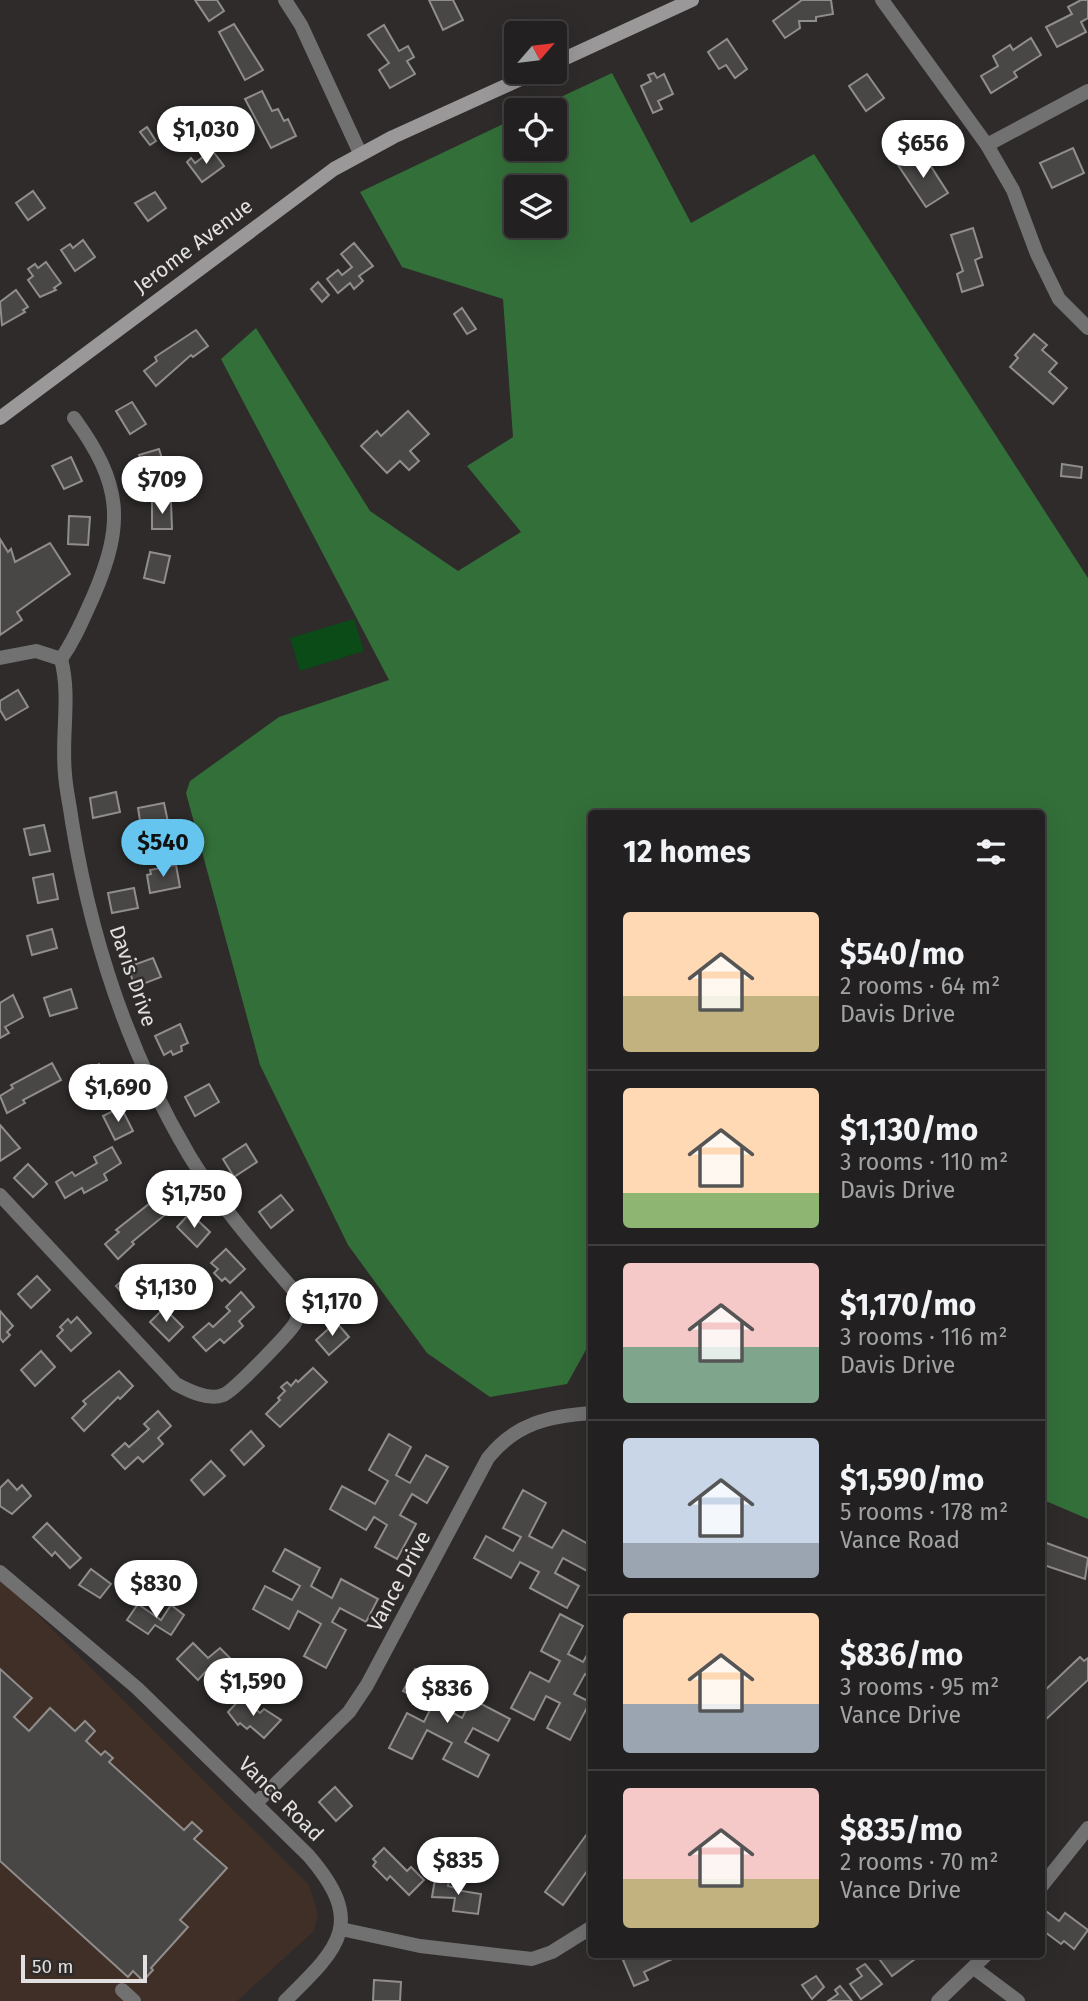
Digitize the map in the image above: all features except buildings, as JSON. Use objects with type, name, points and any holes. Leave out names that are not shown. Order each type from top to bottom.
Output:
[{"type":"main road","points":[[567,57],[692,0]]},
{"type":"main road","name":"Jerome Avenue","points":[[0,418],[270,214],[360,153],[511,84]]},
{"type":"street","points":[[285,0],[300,25],[360,153]]},
{"type":"street","points":[[882,0],[987,145],[1013,190],[1037,254],[1059,299],[1088,328]]},
{"type":"street","points":[[987,145],[1088,91]]},
{"type":"street","points":[[0,658],[36,651],[61,659],[75,638],[102,577],[116,528],[113,495],[102,460],[74,418]]},
{"type":"street","name":"Davis Drive","points":[[0,1195],[176,1384],[190,1391],[215,1397],[230,1391],[296,1324],[299,1304],[296,1293],[235,1220],[189,1155],[125,1025],[96,942],[75,839],[65,774],[67,683],[61,659]]},
{"type":"street","name":"Vance Drive","points":[[256,1802],[349,1712],[367,1685],[488,1458],[504,1438],[560,1415],[588,1413]]},
{"type":"street","name":"Vance Road","points":[[0,1572],[136,1688],[308,1855],[330,1882],[339,1909],[341,1929]]},
{"type":"street","points":[[1045,1882],[1088,1828]]},
{"type":"street","points":[[285,2001],[326,1962],[336,1947],[341,1929],[421,1946],[532,1959],[552,1952],[588,1930]]},
{"type":"street","points":[[938,2001],[983,1958]]},
{"type":"street","points":[[974,1968],[1018,2001]]},
{"type":"street","points":[[122,1990],[134,2001]]},
{"type":"shaded area","points":[[0,1577],[309,1885],[318,1914],[314,1931],[237,2001],[0,2001]]},
{"type":"green space","points":[[612,73],[691,223],[814,154],[1088,578],[1088,1519],[1045,1501],[1045,810],[588,810],[588,1346],[567,1384],[490,1397],[427,1353],[348,1245],[260,1065],[186,793],[190,781],[279,717],[389,680],[221,359],[256,328],[370,511],[458,571],[521,532],[467,466],[513,437],[503,299],[402,267],[360,192],[504,124],[504,161],[567,161],[567,98],[559,98]]},
{"type":"green space","points":[[354,619],[364,651],[300,671],[290,638]]}]
